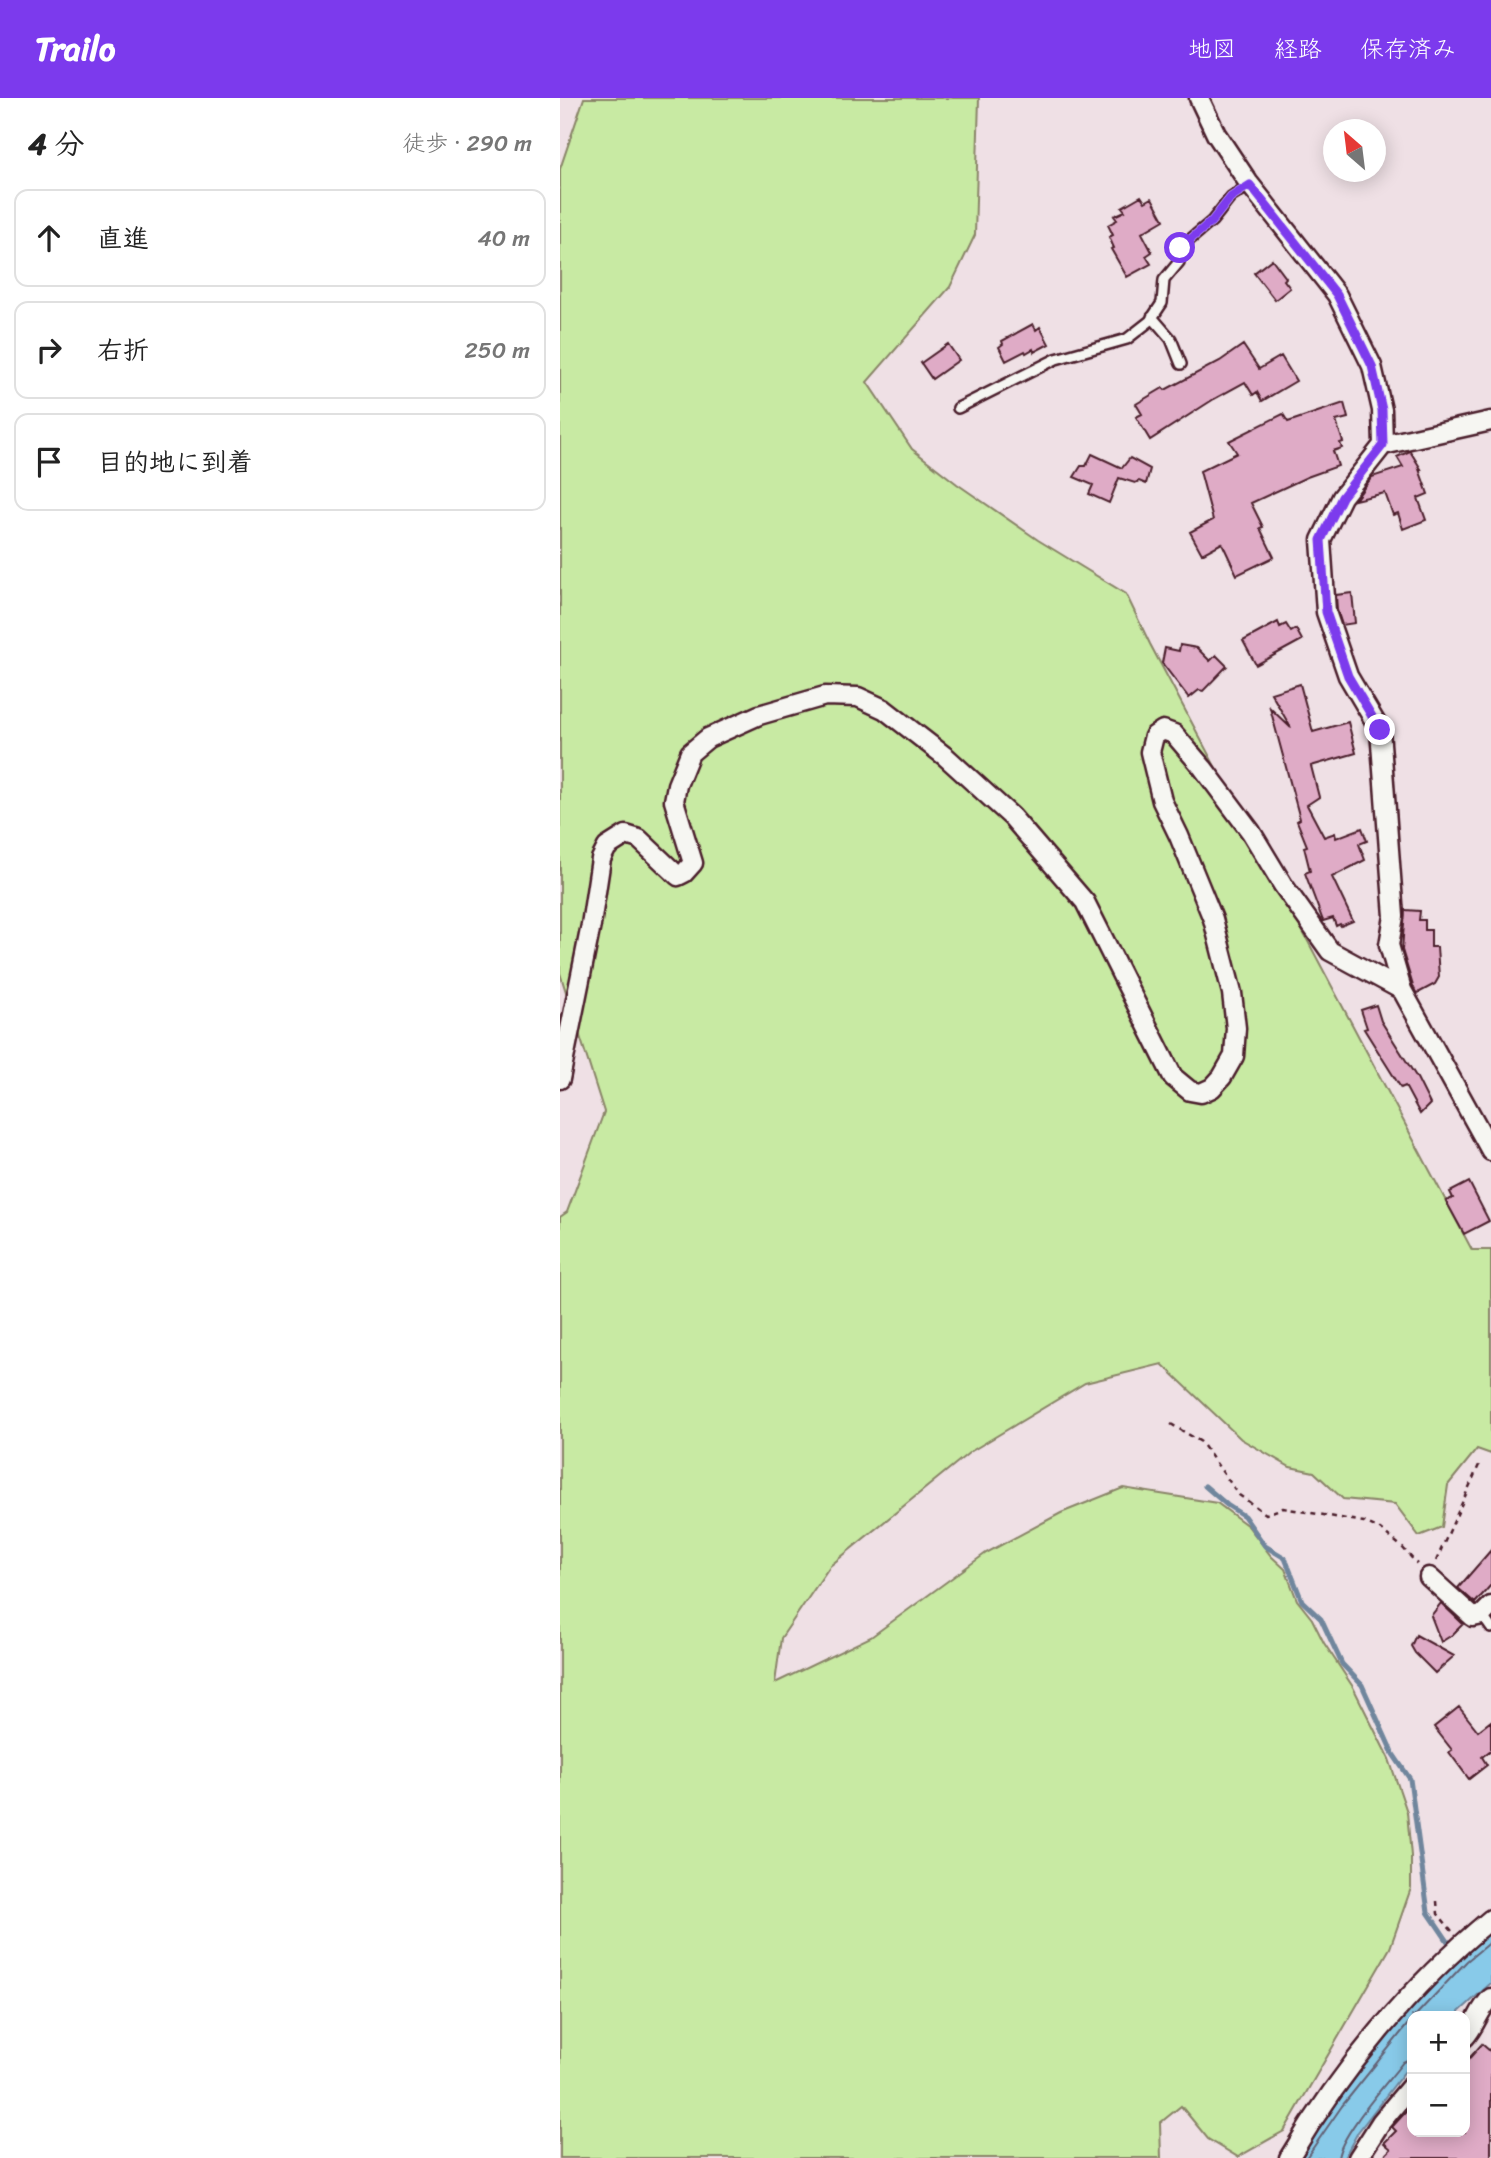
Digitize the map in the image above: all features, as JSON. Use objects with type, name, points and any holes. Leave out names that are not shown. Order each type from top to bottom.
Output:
[{"type":"street","points":[[1199,98],[1216,134],[1250,185],[1337,295],[1372,366],[1382,410],[1383,445]]},
{"type":"street","points":[[1491,421],[1383,445],[1342,497],[1321,540],[1326,612],[1348,676],[1380,730],[1394,916],[1389,945],[1402,990],[1491,1151]]},
{"type":"street","points":[[560,1079],[591,925],[601,859],[607,847],[626,835],[639,839],[678,876],[684,873],[693,863],[674,801],[677,785],[690,753],[708,738],[759,715],[825,695],[858,698],[884,709],[946,757],[1012,817],[1085,902],[1173,1077],[1190,1091],[1201,1093],[1212,1088],[1222,1077],[1234,1056],[1236,1028],[1232,993],[1213,919],[1162,801],[1150,752],[1154,736],[1163,730],[1174,734],[1211,779],[1251,832],[1283,885],[1330,951],[1402,990]]},
{"type":"street","points":[[1429,1577],[1473,1617],[1488,1616]]},
{"type":"street","points":[[1289,2158],[1327,2100],[1377,2033],[1461,1943],[1491,1919]]},
{"type":"street","points":[[1470,2031],[1479,2012],[1491,1998]]},
{"type":"street","points":[[1358,2158],[1381,2122],[1407,2091]]},
{"type":"lane","points":[[958,408],[1056,359],[1127,339],[1152,317],[1162,303],[1164,280],[1179,262],[1180,248],[1212,221],[1231,197],[1250,185]]},
{"type":"lane","points":[[1152,317],[1171,339],[1181,364]]},
{"type":"path","points":[[1171,1424],[1201,1442],[1239,1495],[1266,1514],[1283,1508],[1364,1522],[1380,1529],[1402,1547],[1429,1577],[1479,1465]]},
{"type":"path","points":[[1437,1901],[1438,1914],[1461,1943]]},
{"type":"green space","points":[[584,98],[979,98],[975,235],[950,287],[867,382],[912,449],[1038,540],[1126,594],[1472,1250],[1491,1250],[1491,1454],[1477,1449],[1448,1485],[1442,1527],[1419,1536],[1395,1504],[1343,1499],[1314,1472],[1290,1467],[1241,1439],[1162,1364],[1085,1383],[970,1452],[830,1566],[781,1638],[775,1683],[871,1637],[986,1553],[1061,1513],[1123,1488],[1217,1503],[1248,1526],[1271,1556],[1285,1569],[1297,1600],[1312,1619],[1324,1643],[1353,1687],[1389,1759],[1407,1812],[1411,1888],[1390,1948],[1284,2131],[1238,2157],[1208,2139],[1181,2106],[1160,2123],[1161,2158],[560,2158],[560,1217],[567,1212],[604,1112],[560,973],[560,169]]},
{"type":"water","points":[[1491,1932],[1491,1983],[1460,2011],[1410,2011],[1436,1983]]},
{"type":"water","points":[[1407,2015],[1407,2068],[1358,2132],[1344,2158],[1298,2158],[1363,2067]]},
{"type":"building","points":[[1141,196],[1145,202],[1152,198],[1164,220],[1142,233],[1152,252],[1146,256],[1151,264],[1127,277],[1111,249],[1114,248],[1109,237],[1113,235],[1108,225],[1117,220],[1114,216],[1125,211],[1122,207]]},
{"type":"building","points":[[1272,259],[1290,288],[1275,300],[1254,273]]},
{"type":"building","points":[[1033,324],[1036,330],[1040,327],[1049,344],[1034,352],[1033,349],[1026,353],[1025,351],[1006,361],[999,347],[1003,344],[1002,341]]},
{"type":"building","points":[[948,344],[959,360],[932,379],[921,363]]},
{"type":"building","points":[[1243,345],[1259,369],[1281,356],[1296,381],[1262,401],[1257,392],[1253,395],[1245,382],[1150,440],[1136,417],[1142,414],[1136,404],[1220,361]]},
{"type":"building","points":[[1344,403],[1348,418],[1336,421],[1343,442],[1340,443],[1342,448],[1333,451],[1338,466],[1251,503],[1274,557],[1237,575],[1222,543],[1202,554],[1190,532],[1213,520],[1200,471],[1237,453],[1229,441],[1283,414],[1288,422]]},
{"type":"building","points":[[1410,451],[1421,469],[1428,494],[1418,498],[1426,520],[1403,529],[1398,513],[1393,515],[1385,493],[1355,500],[1372,477],[1403,467],[1397,457]]},
{"type":"building","points":[[1092,454],[1122,468],[1130,458],[1150,469],[1146,484],[1119,478],[1109,503],[1089,494],[1093,485],[1074,477],[1081,466],[1086,466]]},
{"type":"building","points":[[1352,593],[1355,623],[1342,625],[1336,595]]},
{"type":"building","points":[[1278,622],[1280,627],[1286,624],[1291,632],[1296,629],[1302,640],[1256,665],[1243,641]]},
{"type":"building","points":[[1180,645],[1197,648],[1210,661],[1216,655],[1227,666],[1203,691],[1199,690],[1189,698],[1162,663],[1165,648],[1179,651]]},
{"type":"building","points":[[1300,684],[1313,732],[1348,722],[1356,753],[1311,766],[1319,797],[1307,805],[1324,837],[1335,833],[1336,838],[1362,828],[1367,841],[1359,844],[1365,860],[1332,877],[1353,921],[1341,926],[1336,926],[1333,918],[1323,921],[1305,873],[1310,871],[1304,847],[1307,846],[1297,821],[1300,819],[1270,708],[1291,728],[1271,693]]},
{"type":"building","points":[[1405,910],[1420,911],[1419,920],[1425,920],[1425,930],[1431,930],[1431,947],[1437,947],[1439,977],[1435,984],[1416,993],[1402,950]]},
{"type":"building","points":[[1376,1005],[1381,1021],[1430,1104],[1420,1114],[1405,1086],[1401,1088],[1364,1029],[1367,1028],[1361,1010]]},
{"type":"building","points":[[1469,1182],[1489,1221],[1464,1234],[1446,1201],[1453,1198],[1450,1192]]},
{"type":"building","points":[[1491,1550],[1491,1585],[1475,1603],[1458,1588]]},
{"type":"building","points":[[1441,1603],[1463,1624],[1441,1642],[1431,1616]]},
{"type":"building","points":[[1416,1635],[1454,1656],[1435,1673],[1411,1646]]},
{"type":"building","points":[[1459,1707],[1478,1731],[1491,1721],[1491,1750],[1482,1757],[1487,1765],[1469,1779],[1434,1727]]},
{"type":"building","points":[[1482,2044],[1491,2052],[1491,2158],[1382,2158],[1391,2149],[1384,2143],[1396,2131],[1392,2127],[1407,2110],[1407,2137],[1470,2137],[1470,2057]]},
{"type":"waterway","points":[[1205,1486],[1244,1516],[1265,1546],[1285,1558],[1302,1601],[1321,1619],[1342,1664],[1362,1685],[1393,1754],[1410,1779],[1428,1912],[1449,1943]]},
{"type":"route","points":[[1180,248],[1212,221],[1231,197],[1250,185],[1337,295],[1372,366],[1382,410],[1383,445],[1342,497],[1321,540],[1326,612],[1348,676],[1380,730]]}]
